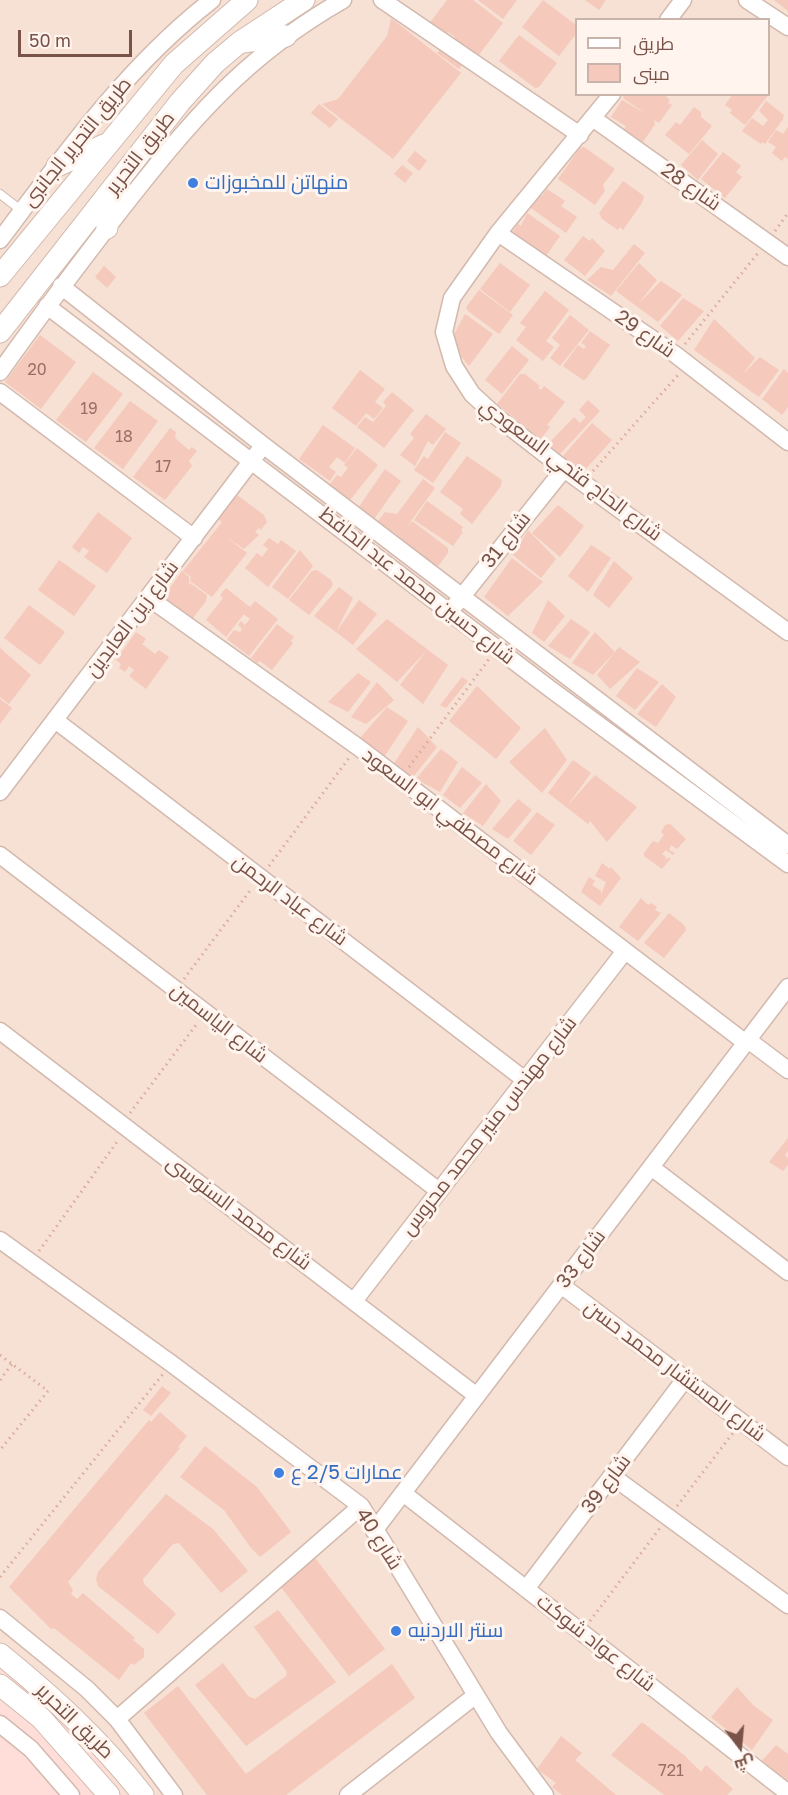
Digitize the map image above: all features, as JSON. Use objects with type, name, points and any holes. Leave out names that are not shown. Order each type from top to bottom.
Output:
[{"type":"street","name":"طريق التحرير الجانبى","points":[[0,240],[136,68],[181,25],[212,0]]},
{"type":"street","name":"طريق التحرير","points":[[0,276],[174,64],[248,0]]},
{"type":"street","name":"طريق التحرير","points":[[0,332],[180,102],[215,63],[240,42],[304,0]]},
{"type":"street","points":[[0,372],[61,286],[187,126],[238,73],[286,36],[343,0]]},
{"type":"street","points":[[382,0],[580,135]]},
{"type":"street","points":[[670,18],[683,0]]},
{"type":"street","points":[[747,0],[788,27]]},
{"type":"street","points":[[240,42],[286,36]]},
{"type":"street","name":"شارع الحاج فتحي السعودي","points":[[611,96],[594,119],[498,233],[452,298],[444,332],[454,366],[472,394],[496,417],[788,632]]},
{"type":"street","name":"شارع 28","points":[[594,119],[788,257]]},
{"type":"street","points":[[57,166],[107,144]]},
{"type":"street","points":[[106,196],[107,228]]},
{"type":"street","name":"شارع 29","points":[[498,233],[681,360],[788,442]]},
{"type":"street","name":"شارع حسين محمد عبد الحافظ","points":[[61,286],[263,445],[788,845]]},
{"type":"street","name":"شارع حسين محمد عبد الحافظ","points":[[47,306],[497,648],[788,864]]},
{"type":"street","points":[[0,392],[194,538]]},
{"type":"street","name":"شارع زين العابدين","points":[[0,792],[263,445]]},
{"type":"street","name":"شارع 31","points":[[450,612],[564,469]]},
{"type":"street","name":"شارع مصطفي ابو السعود","points":[[148,598],[400,779],[625,951],[788,1070]]},
{"type":"street","name":"شارع عباد الرحمن","points":[[55,720],[525,1080]]},
{"type":"street","name":"شارع الياسمين","points":[[0,855],[439,1191]]},
{"type":"street","name":"شارع مهندس منير محمد محروس","points":[[354,1301],[625,951]]},
{"type":"street","name":"شارع 33","points":[[374,1531],[788,987]]},
{"type":"street","name":"شارع محمد السنوسى","points":[[0,1031],[477,1396]]},
{"type":"street","points":[[651,1167],[788,1272]]},
{"type":"street","name":"شارع 40","points":[[0,1240],[172,1364],[361,1506],[374,1531],[476,1695],[523,1768],[545,1795]]},
{"type":"street","name":"شارع المستشار محمد حسن","points":[[561,1286],[788,1457]]},
{"type":"street","name":"شارع 39","points":[[526,1589],[685,1379]]},
{"type":"street","points":[[612,1476],[788,1605]]},
{"type":"street","name":"شارع عواد شوكت","points":[[403,1493],[788,1793]]},
{"type":"street","points":[[117,1719],[361,1506]]},
{"type":"street","points":[[0,1618],[87,1689],[117,1719],[174,1795]]},
{"type":"street","name":"طريق التحرير","points":[[0,1654],[50,1695],[100,1742],[143,1795]]},
{"type":"street","name":"طريق التحرير","points":[[0,1685],[47,1724],[109,1795]]},
{"type":"street","points":[[348,1795],[476,1695]]},
{"type":"street","points":[[0,1724],[31,1749],[71,1795]]},
{"type":"lane","points":[[0,194],[22,211]]},
{"type":"path","points":[[583,482],[681,360],[788,213]]},
{"type":"path","points":[[400,779],[497,648]]},
{"type":"path","points":[[31,1262],[124,1126],[205,1014]]},
{"type":"path","points":[[0,1355],[48,1391],[0,1450]]},
{"type":"path","points":[[0,1380],[12,1364]]},
{"type":"path","points":[[0,1577],[172,1364]]},
{"type":"shaded area","points":[[0,0],[788,0],[788,1795],[0,1795]]},
{"type":"shaded area","points":[[0,1665],[87,1743],[123,1795],[0,1795]]},
{"type":"building","points":[[447,0],[473,0],[503,23],[475,60],[451,42],[455,37],[448,32],[445,36],[429,24]]},
{"type":"building","points":[[478,0],[517,0],[503,19]]},
{"type":"building","points":[[543,0],[575,24],[575,35],[559,56],[522,27]]},
{"type":"building","points":[[585,0],[606,0],[599,10]]},
{"type":"building","points":[[774,0],[788,0],[788,11]]},
{"type":"building","points":[[391,18],[461,73],[393,159],[322,104],[338,99],[387,36]]},
{"type":"building","points":[[519,35],[557,63],[539,87],[535,88],[499,61]]},
{"type":"building","points":[[442,47],[464,63],[459,69],[437,53]]},
{"type":"building","points":[[623,96],[665,96],[670,100],[668,103],[672,105],[659,123],[654,120],[655,124],[643,142],[622,132],[626,126],[611,117],[622,100],[648,115],[624,99]]},
{"type":"building","points":[[732,96],[767,96],[745,125],[730,113],[732,110],[725,105]]},
{"type":"building","points":[[766,101],[784,115],[765,144],[762,142],[761,144],[742,131],[752,118],[763,126],[768,120],[759,111]]},
{"type":"building","points":[[319,104],[338,119],[330,128],[311,113]]},
{"type":"building","points":[[694,107],[712,126],[689,154],[665,135],[676,122],[680,125]]},
{"type":"building","points":[[788,127],[788,159],[785,157],[782,161],[772,153],[776,147],[768,142],[776,130],[783,134]]},
{"type":"building","points":[[702,140],[718,154],[698,180],[681,165]]},
{"type":"building","points":[[584,147],[615,169],[603,185],[605,191],[595,205],[558,179],[580,148]]},
{"type":"building","points":[[415,151],[427,161],[419,171],[407,161]]},
{"type":"building","points":[[723,152],[741,166],[736,172],[742,177],[725,198],[701,179]]},
{"type":"building","points":[[402,165],[413,173],[405,183],[394,174]]},
{"type":"building","points":[[623,181],[644,196],[642,203],[623,230],[620,227],[618,230],[602,219],[599,213]]},
{"type":"building","points":[[547,189],[565,201],[561,206],[577,217],[566,233],[528,206],[538,193],[542,196]]},
{"type":"building","points":[[527,213],[560,236],[546,256],[511,234],[518,224],[521,226]]},
{"type":"building","points":[[583,236],[590,241],[592,238],[605,251],[585,276],[564,260]]},
{"type":"building","points":[[634,244],[645,253],[611,296],[587,280],[601,267],[613,270]]},
{"type":"building","points":[[500,263],[530,285],[510,312],[480,289]]},
{"type":"building","points":[[639,263],[657,280],[639,303],[661,281],[682,295],[658,322],[616,291]]},
{"type":"building","points":[[104,266],[116,277],[107,288],[95,277]]},
{"type":"building","points":[[479,290],[513,315],[499,334],[468,311],[466,307]]},
{"type":"building","points":[[545,291],[569,310],[546,341],[554,347],[543,361],[516,340],[526,327],[520,323]]},
{"type":"building","points":[[683,298],[704,311],[678,341],[660,326]]},
{"type":"building","points":[[465,314],[493,334],[469,366],[455,349],[453,336]]},
{"type":"building","points":[[570,315],[589,330],[560,366],[550,358],[560,345],[552,338]]},
{"type":"building","points":[[714,319],[755,358],[742,375],[760,357],[779,370],[759,397],[694,350]]},
{"type":"building","points":[[590,331],[610,345],[583,380],[563,366],[578,345],[584,349],[586,346],[581,343]]},
{"type":"building","points":[[40,335],[76,362],[41,409],[5,382]]},
{"type":"building","points":[[512,346],[529,360],[502,394],[485,380]]},
{"type":"building","points":[[784,369],[788,373],[788,407],[782,415],[762,399]]},
{"type":"building","points":[[360,370],[385,389],[375,402],[383,408],[374,419],[366,413],[356,426],[332,408]]},
{"type":"building","points":[[93,372],[123,394],[86,442],[56,420]]},
{"type":"building","points":[[520,374],[525,374],[540,386],[538,388],[541,390],[544,386],[565,402],[547,425],[550,427],[541,439],[497,404]]},
{"type":"building","points":[[392,392],[414,410],[384,448],[357,427],[365,417],[373,422],[386,406],[383,402]]},
{"type":"building","points":[[588,400],[600,411],[560,454],[548,444],[574,417],[580,423],[586,417],[579,410]]},
{"type":"building","points":[[130,401],[158,421],[123,469],[94,448]]},
{"type":"building","points":[[426,414],[446,429],[433,445],[428,441],[415,466],[400,455],[414,438],[410,434]]},
{"type":"building","points":[[592,423],[612,440],[582,473],[563,456]]},
{"type":"building","points":[[323,425],[355,448],[345,463],[337,457],[329,467],[336,472],[330,481],[299,459]]},
{"type":"building","points":[[170,428],[176,432],[175,438],[189,450],[192,447],[197,451],[189,461],[192,466],[165,500],[133,477]]},
{"type":"building","points":[[445,432],[461,443],[433,483],[414,470],[424,456],[428,459]]},
{"type":"building","points":[[357,448],[378,465],[346,505],[326,489],[337,475],[341,477],[348,468],[344,465]]},
{"type":"building","points":[[467,456],[502,480],[501,486],[472,524],[460,514],[463,509],[440,492]]},
{"type":"building","points":[[385,469],[401,481],[372,522],[356,511]]},
{"type":"building","points":[[423,479],[435,488],[406,528],[412,521],[448,548],[448,553],[439,565],[433,567],[397,540],[400,537],[378,521],[385,512],[397,514]]},
{"type":"building","points":[[237,495],[264,515],[267,522],[261,530],[259,528],[255,532],[259,535],[244,549],[226,537],[247,553],[212,597],[190,581],[191,577],[183,571],[222,522],[218,519]]},
{"type":"building","points":[[427,501],[463,527],[461,530],[463,532],[453,546],[414,520]]},
{"type":"building","points":[[558,505],[584,526],[560,557],[532,533]]},
{"type":"building","points":[[98,512],[132,538],[107,573],[84,557],[89,551],[83,547],[79,553],[72,547]]},
{"type":"building","points":[[528,530],[556,559],[541,578],[513,555]]},
{"type":"building","points":[[269,538],[278,544],[281,540],[296,551],[268,587],[245,568],[257,553],[262,557],[268,549],[263,545]]},
{"type":"building","points":[[591,545],[611,558],[588,592],[568,576]]},
{"type":"building","points":[[300,550],[313,566],[288,599],[272,587]]},
{"type":"building","points":[[512,558],[543,582],[508,616],[484,597]]},
{"type":"building","points":[[59,560],[96,586],[74,616],[38,590]]},
{"type":"building","points":[[614,561],[633,578],[609,608],[593,595]]},
{"type":"building","points":[[317,570],[331,580],[333,585],[309,615],[289,600],[312,571]]},
{"type":"building","points":[[182,571],[189,577],[189,587],[190,583],[207,595],[206,601],[190,622],[161,600]]},
{"type":"building","points":[[339,587],[353,598],[336,632],[314,616]]},
{"type":"building","points":[[226,588],[250,607],[255,601],[278,619],[249,656],[227,639],[234,630],[240,632],[242,629],[238,625],[241,621],[245,625],[250,619],[244,614],[226,637],[206,620],[223,598],[220,595]]},
{"type":"building","points":[[359,600],[377,614],[353,645],[336,632]]},
{"type":"building","points":[[548,600],[565,616],[544,642],[532,633]]},
{"type":"building","points":[[29,605],[65,632],[40,665],[4,638]]},
{"type":"building","points":[[387,619],[448,665],[423,704],[400,685],[427,650],[397,682],[356,649]]},
{"type":"building","points":[[571,619],[590,632],[570,659],[548,646]]},
{"type":"building","points":[[277,624],[294,637],[291,641],[293,643],[272,670],[260,661],[257,663],[251,658]]},
{"type":"building","points":[[136,632],[146,639],[142,644],[155,654],[159,650],[169,657],[146,689],[129,676],[134,670],[129,666],[125,672],[119,668],[121,664],[116,660]]},
{"type":"building","points":[[595,632],[615,652],[593,675],[572,663]]},
{"type":"building","points":[[619,647],[640,662],[610,689],[597,675]]},
{"type":"building","points":[[0,648],[31,675],[9,704],[0,697]]},
{"type":"building","points":[[637,668],[659,682],[635,710],[616,696]]},
{"type":"building","points":[[358,673],[371,682],[348,712],[328,702]]},
{"type":"building","points":[[462,677],[468,681],[446,708],[440,705]]},
{"type":"building","points":[[377,682],[394,700],[366,724],[351,717]]},
{"type":"building","points":[[662,684],[676,697],[656,727],[637,714]]},
{"type":"building","points":[[477,686],[521,728],[496,759],[449,721]]},
{"type":"building","points":[[0,699],[12,708],[0,724]]},
{"type":"building","points":[[387,707],[408,721],[384,757],[360,738]]},
{"type":"building","points":[[418,727],[437,747],[413,777],[393,765]]},
{"type":"building","points":[[545,728],[567,760],[542,793],[509,762]]},
{"type":"building","points":[[441,749],[458,762],[440,792],[416,779]]},
{"type":"building","points":[[573,760],[591,773],[567,806],[595,775],[637,807],[607,842],[590,821],[588,824],[548,793]]},
{"type":"building","points":[[462,767],[482,783],[460,808],[443,795]]},
{"type":"building","points":[[486,784],[501,801],[483,826],[463,813]]},
{"type":"building","points":[[518,799],[532,810],[508,839],[492,829]]},
{"type":"building","points":[[537,812],[555,825],[531,855],[513,841]]},
{"type":"building","points":[[670,824],[686,839],[677,849],[671,845],[669,850],[675,853],[673,855],[666,850],[662,854],[666,857],[665,862],[667,858],[671,858],[662,869],[644,856],[644,853],[653,841],[658,843],[664,835],[661,832],[665,825]]},
{"type":"building","points":[[602,863],[610,869],[611,867],[621,878],[600,906],[581,892],[589,877],[595,881],[592,885],[601,891],[601,895],[606,882],[595,876]]},
{"type":"building","points":[[641,898],[648,905],[651,903],[657,907],[655,910],[661,913],[638,941],[619,927]]},
{"type":"building","points":[[669,913],[684,925],[686,930],[664,958],[644,943]]},
{"type":"building","points":[[788,1138],[788,1151],[785,1155],[788,1158],[788,1165],[783,1171],[769,1162]]},
{"type":"building","points":[[162,1386],[171,1393],[151,1416],[143,1410]]},
{"type":"building","points":[[160,1412],[187,1436],[178,1447],[180,1448],[68,1582],[66,1579],[73,1590],[71,1594],[77,1599],[83,1593],[135,1638],[133,1640],[144,1649],[144,1657],[134,1665],[131,1663],[119,1680],[54,1628],[51,1629],[9,1587],[149,1420],[151,1422]]},
{"type":"building","points":[[205,1446],[257,1487],[291,1532],[260,1557],[224,1510],[180,1477]]},
{"type":"building","points":[[166,1494],[213,1529],[248,1571],[221,1593],[179,1543],[173,1544],[143,1579],[144,1584],[176,1614],[158,1634],[98,1586],[96,1579],[98,1572]]},
{"type":"building","points":[[312,1554],[385,1649],[349,1676],[277,1582]]},
{"type":"building","points":[[278,1610],[336,1682],[246,1746],[195,1685],[223,1663],[248,1696],[255,1699],[286,1676],[287,1672],[254,1627]]},
{"type":"building","points":[[392,1664],[415,1698],[286,1795],[207,1795],[144,1713],[178,1686],[246,1774]]},
{"type":"building","points":[[737,1687],[753,1705],[773,1720],[752,1750],[711,1717]]},
{"type":"building","points":[[642,1722],[684,1755],[701,1772],[706,1765],[733,1789],[727,1795],[664,1795],[611,1755]]},
{"type":"building","points":[[561,1736],[582,1753],[575,1760],[616,1795],[562,1795],[552,1787],[556,1783],[537,1769]]},
{"type":"building","points":[[776,1745],[788,1754],[788,1788],[759,1764]]},
{"type":"place","name":"منهاتن للمخبوزات","points":[[193,183]]},
{"type":"place","name":"عمارات 2/5 ع","points":[[279,1473]]},
{"type":"place","name":"سنتر الاردنيه","points":[[396,1631]]}]
